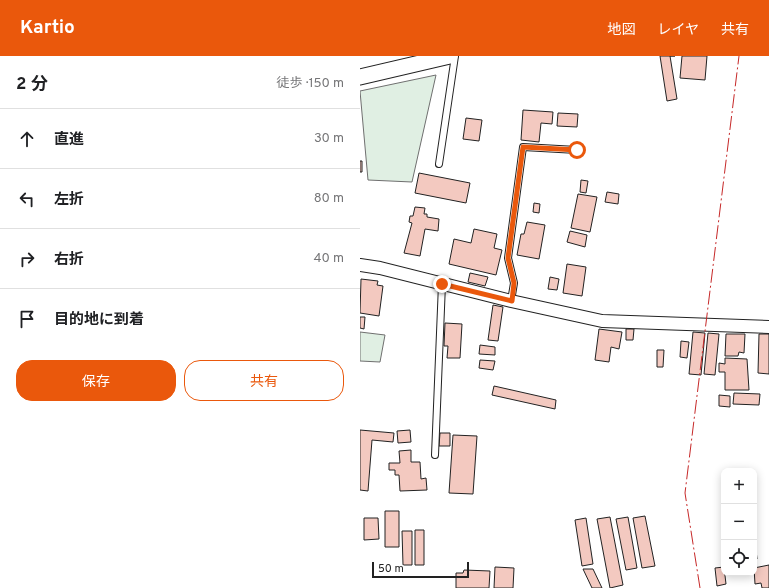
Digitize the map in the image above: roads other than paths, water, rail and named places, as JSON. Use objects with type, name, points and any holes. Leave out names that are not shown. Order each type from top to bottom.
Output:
[{"type":"street","points":[[360,77],[450,56]]},
{"type":"street","points":[[360,265],[380,268],[512,301],[602,321],[769,327]]},
{"type":"lane","points":[[439,164],[455,56]]},
{"type":"lane","points":[[512,301],[514,283],[508,258],[523,147],[577,150]]},
{"type":"lane","points":[[434,455],[442,284]]}]
